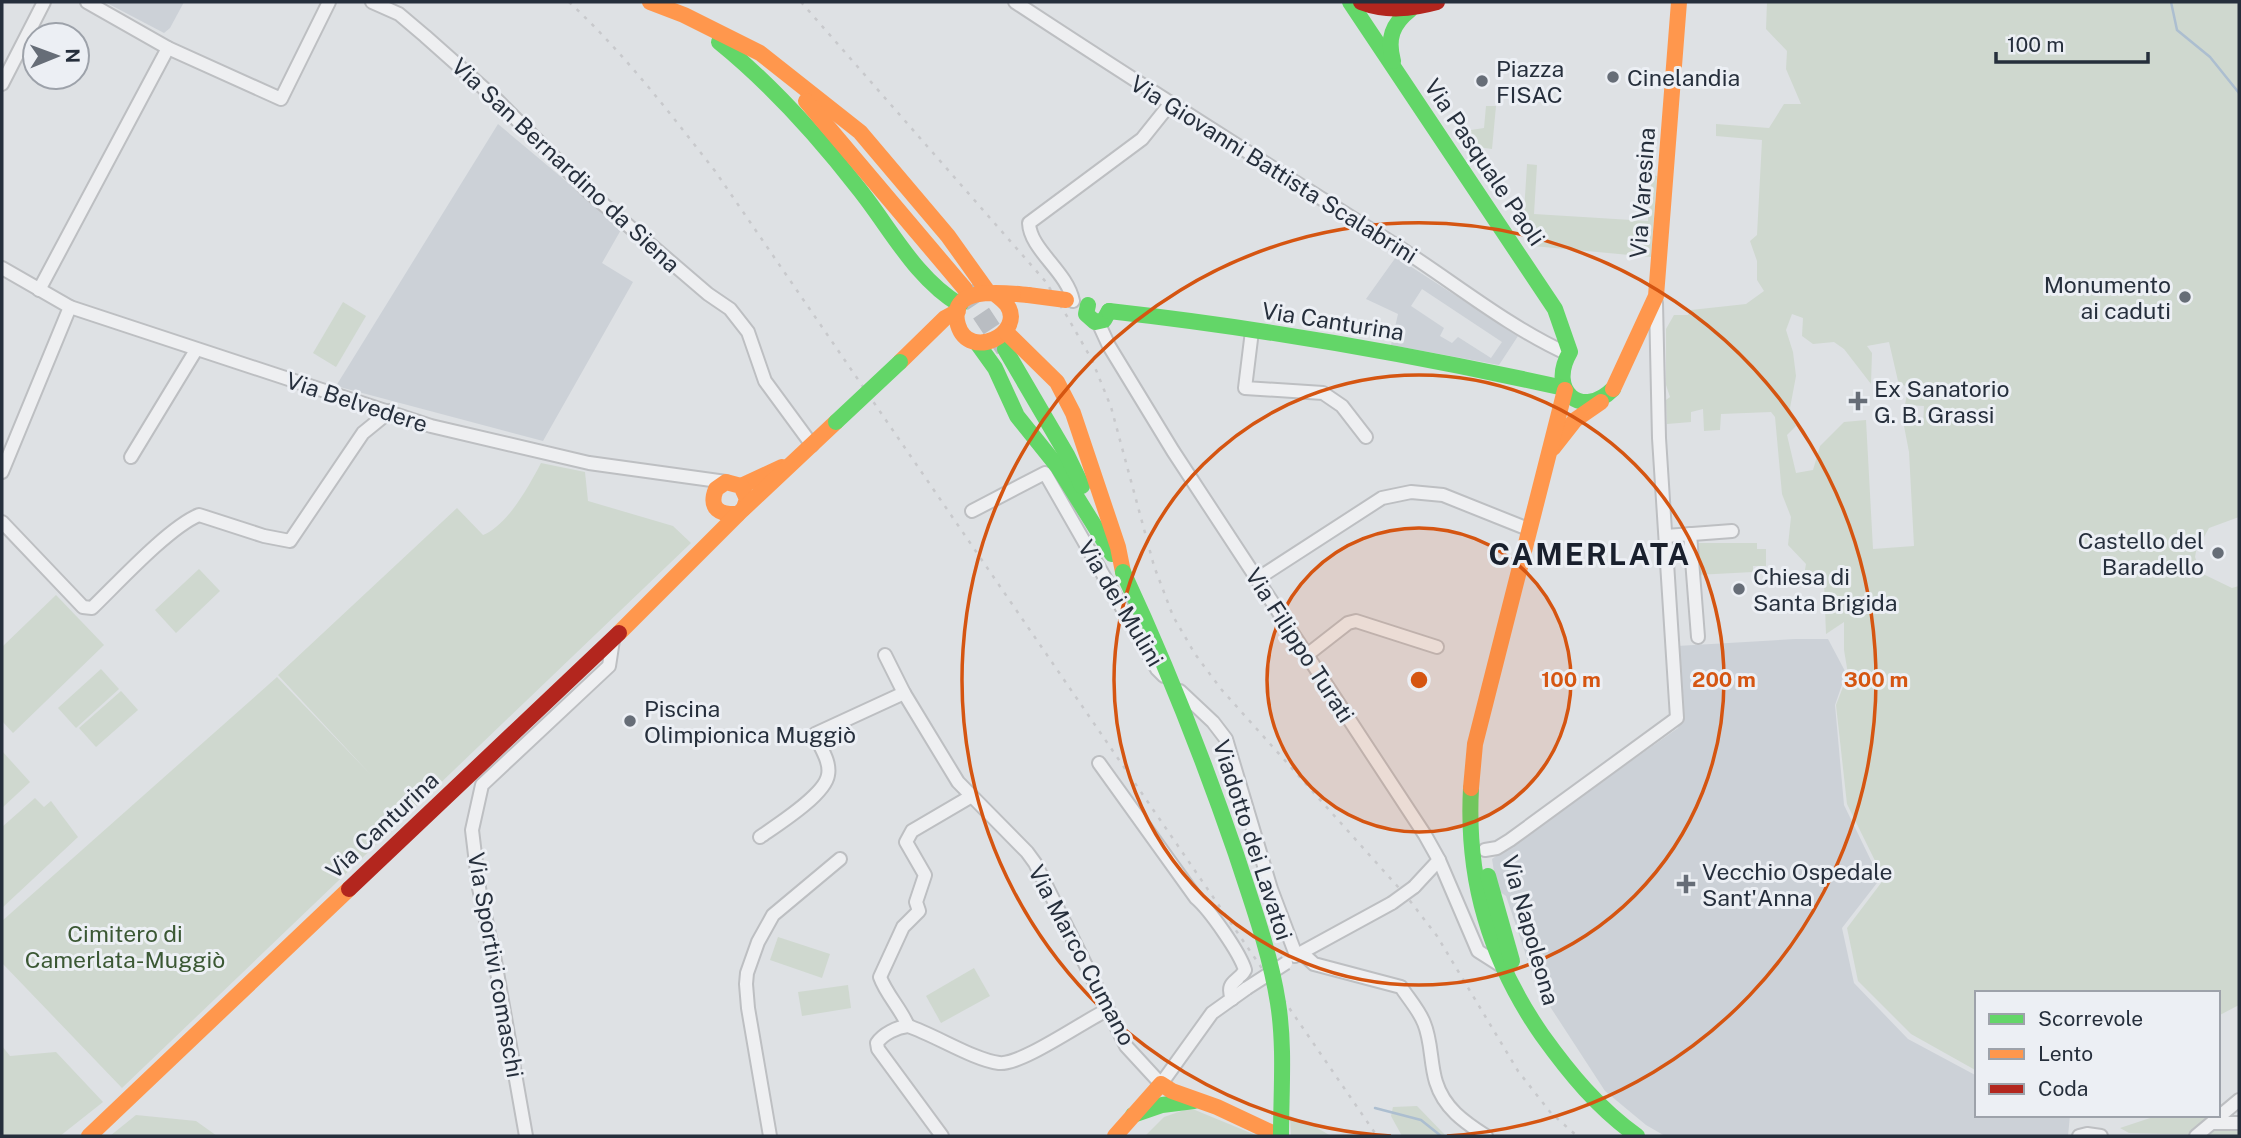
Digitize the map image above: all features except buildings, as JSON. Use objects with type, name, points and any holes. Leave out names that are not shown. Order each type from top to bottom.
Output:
[{"type":"main road","points":[[650,2],[705,26],[860,132],[948,236],[992,293],[1005,302],[1008,323],[1057,382],[1073,413],[1118,547],[1122,572]]},
{"type":"main road","name":"Via Pasquale Paoli","points":[[1350,2],[1555,309],[1569,353]]},
{"type":"main road","points":[[1361,2],[1386,9],[1410,10]]},
{"type":"main road","points":[[1399,75],[1389,47],[1389,37],[1400,17],[1410,10],[1437,2]]},
{"type":"main road","name":"Via Varesina","points":[[1605,399],[1611,394],[1618,380],[1656,296],[1679,2]]},
{"type":"main road","points":[[684,15],[756,59],[803,99],[831,128],[965,289]]},
{"type":"main road","points":[[756,59],[877,211],[919,271],[959,308]]},
{"type":"main road","points":[[1076,302],[1028,295],[972,294],[959,308],[958,325],[995,368],[1017,415],[1058,467],[1122,572]]},
{"type":"main road","points":[[933,331],[994,342],[1019,302],[1028,295]]},
{"type":"main road","name":"Via Canturina","points":[[1076,302],[1101,300],[1107,303],[1104,317],[1146,314],[1252,331],[1559,384],[1577,401],[1586,403],[1605,399]]},
{"type":"main road","name":"Via Canturina","points":[[89,1136],[613,639],[741,511],[945,318],[959,308]]},
{"type":"main road","points":[[1005,349],[1067,455],[1122,572]]},
{"type":"main road","name":"Via Napoleona","points":[[1569,353],[1562,365],[1547,458],[1475,744],[1469,783],[1475,876],[1500,965],[1513,975],[1533,1022],[1559,1062],[1584,1090],[1613,1118],[1637,1136]]},
{"type":"main road","name":"Via Napoleona","points":[[1547,458],[1574,420],[1605,399]]},
{"type":"main road","name":"Via Canturina","points":[[733,484],[794,462]]},
{"type":"main road","points":[[733,484],[747,499],[741,511],[731,516],[720,513],[715,507],[713,494],[716,489],[733,484]]},
{"type":"main road","name":"Via Canturina","points":[[706,548],[720,513]]},
{"type":"main road","name":"Viadotto dei Lavatoi","points":[[1122,572],[1175,685],[1200,749],[1267,953],[1280,1021],[1280,1136]]},
{"type":"main road","name":"Via Napoleona","points":[[1475,744],[1478,805],[1497,913],[1533,1022]]},
{"type":"main road","name":"Via Napoleona","points":[[1471,828],[1485,850]]},
{"type":"main road","points":[[1115,1136],[1161,1084],[1280,1136]]},
{"type":"main road","points":[[1133,1115],[1173,1103],[1202,1101]]},
{"type":"street","points":[[2,68],[34,2]]},
{"type":"street","points":[[2,84],[44,2]]},
{"type":"street","points":[[87,2],[168,48],[281,99],[329,2]]},
{"type":"street","name":"Via San Bernardino da Siena","points":[[372,2],[398,15],[421,33],[497,100],[589,192],[708,294],[730,309],[748,332],[765,381],[812,445]]},
{"type":"street","name":"Via Giovanni Battista Scalabrini","points":[[1016,2],[1170,104],[1533,335],[1569,353]]},
{"type":"street","points":[[39,290],[168,48]]},
{"type":"street","points":[[1076,302],[1060,273],[1030,232],[1031,219],[1142,139],[1170,104]]},
{"type":"street","name":"Via Belvedere","points":[[2,259],[39,290]]},
{"type":"street","name":"Via Belvedere","points":[[2,268],[70,307],[431,426],[589,463],[733,484]]},
{"type":"street","points":[[1485,850],[1497,848],[1510,840],[1677,718],[1659,438],[1656,296]]},
{"type":"street","points":[[2,472],[70,307]]},
{"type":"street","points":[[1533,335],[1541,335],[1549,330],[1555,309]]},
{"type":"street","name":"Via Filippo Turati","points":[[1104,317],[1142,403],[1425,835],[1439,860],[1478,951],[1500,965]]},
{"type":"street","points":[[1252,331],[1245,388],[1323,393],[1342,406],[1366,437]]},
{"type":"street","points":[[131,457],[196,350]]},
{"type":"street","points":[[2,522],[83,607],[92,608],[157,546],[199,515],[264,536],[290,541],[363,433],[390,411]]},
{"type":"street","name":"Via dei Mulini","points":[[972,511],[1045,473],[1157,669],[1213,722],[1226,739],[1271,889],[1295,957]]},
{"type":"street","name":"Via Belvedere","points":[[687,476],[713,494]]},
{"type":"street","points":[[1257,579],[1382,498],[1411,492],[1443,495],[1528,529]]},
{"type":"street","points":[[1666,536],[1732,531]]},
{"type":"street","points":[[1690,534],[1688,593],[1698,637]]},
{"type":"street","points":[[1307,654],[1348,623],[1356,621],[1437,647]]},
{"type":"street","name":"Via Sportivi comaschi","points":[[526,1136],[495,961],[479,888],[472,830],[482,785],[609,666],[613,639]]},
{"type":"street","name":"Via Marco Cumano","points":[[885,655],[904,693],[958,782],[1035,863],[1126,1046],[1161,1084]]},
{"type":"street","points":[[760,837],[821,790],[829,775],[826,759],[815,734],[904,693]]},
{"type":"street","points":[[1099,763],[1196,898],[1205,905],[1239,957],[1245,970],[1230,985],[1232,999]]},
{"type":"street","points":[[908,1026],[880,977],[903,927],[919,911],[916,902],[925,875],[906,842],[906,837],[970,797]]},
{"type":"street","points":[[769,1136],[748,1008],[747,973],[758,942],[773,915],[840,859]]},
{"type":"street","points":[[1161,1084],[1212,1013],[1295,957],[1392,902],[1414,887],[1439,860]]},
{"type":"street","points":[[1295,957],[1401,987],[1424,1022],[1433,1053],[1436,1082],[1448,1107],[1464,1122],[1486,1136]]},
{"type":"street","points":[[942,1136],[881,1053],[877,1043],[880,1038],[908,1026],[984,1059],[1005,1064],[1025,1057],[1107,1010]]},
{"type":"street","points":[[2196,1136],[2239,1100]]},
{"type":"street","points":[[2214,1123],[2239,1123]]},
{"type":"street","points":[[2079,1136],[2101,1136]]},
{"type":"shaded area","points":[[105,2],[184,2],[170,28],[164,33]]},
{"type":"shaded area","points":[[498,124],[622,228],[602,263],[633,282],[543,441],[336,386]]},
{"type":"shaded area","points":[[1396,257],[1518,336],[1499,365],[1391,345],[1398,314],[1366,299]],"holes":[[[1422,289],[1502,342],[1491,358],[1458,337],[1452,343],[1440,336],[1444,328],[1411,306]]]},
{"type":"shaded area","name":"Vecchio Ospedale Sant'Anna","points":[[1828,639],[1846,673],[1835,705],[1844,805],[1880,879],[1842,928],[1854,983],[1908,1039],[1975,1075],[1975,1117],[2070,1117],[2068,1136],[1665,1136],[1646,1125],[1605,1091],[1536,985],[1506,896],[1497,890],[1492,859],[1678,728],[1681,720],[1677,646]]},
{"type":"green space","points":[[1767,2],[2239,2],[2239,517],[2209,528],[2198,541],[2195,557],[2201,573],[2232,588],[2239,586],[2239,1005],[2220,1015],[2220,991],[1975,991],[1975,1070],[1911,1034],[1858,981],[1847,928],[1884,879],[1847,804],[1836,705],[1848,674],[1844,650],[1844,622],[1826,634],[1824,583],[1803,581],[1806,564],[1788,545],[1791,517],[1782,494],[1775,417],[1771,412],[1721,414],[1720,430],[1704,431],[1703,409],[1691,412],[1691,422],[1667,424],[1666,400],[1670,397],[1666,385],[1666,329],[1674,315],[1688,315],[1691,310],[1746,304],[1764,291],[1757,280],[1757,261],[1750,241],[1757,235],[1762,140],[1716,136],[1716,124],[1769,128],[1784,104],[1801,104],[1786,69],[1787,51],[1766,29]],"holes":[[[1792,314],[1803,318],[1802,336],[1813,344],[1834,342],[1844,349],[1871,384],[1872,353],[1867,346],[1889,342],[1898,381],[1908,388],[1905,405],[1924,406],[1923,424],[1912,421],[1904,426],[1909,452],[1914,546],[1873,549],[1866,420],[1844,422],[1820,446],[1813,470],[1796,473],[1787,435],[1796,426],[1790,408],[1796,376],[1793,352],[1786,330]]]},
{"type":"green space","points":[[1486,106],[1496,106],[1492,149],[1470,146],[1465,149],[1459,141],[1464,138],[1461,134],[1484,128]]},
{"type":"green space","points":[[1527,164],[1537,165],[1534,214],[1648,221],[1652,175],[1657,176],[1651,257],[1533,246],[1523,229]]},
{"type":"green space","points":[[343,302],[366,316],[336,367],[313,353]]},
{"type":"green space","name":"Cimitero di Camerlata-Muggiò","points":[[541,463],[585,472],[588,501],[673,526],[691,543],[122,1088],[2,963],[2,921],[277,677],[371,775],[278,675],[457,508],[483,535],[492,530],[509,514]]},
{"type":"green space","points":[[1695,543],[1757,543],[1757,549],[1766,549],[1766,566],[1753,566],[1753,572],[1696,575]]},
{"type":"green space","points":[[199,569],[220,591],[176,633],[155,610]]},
{"type":"green space","points":[[56,595],[104,645],[13,733],[2,721],[2,647]]},
{"type":"green space","points":[[101,669],[119,689],[76,728],[58,708]]},
{"type":"green space","points":[[121,691],[138,710],[96,747],[79,728]]},
{"type":"green space","points":[[2,751],[30,782],[2,808]]},
{"type":"green space","points":[[35,798],[44,807],[51,801],[78,837],[2,908],[2,827]]},
{"type":"green space","points":[[778,937],[830,954],[822,978],[770,960]]},
{"type":"green space","points":[[974,968],[990,996],[941,1023],[926,996]]},
{"type":"green space","points":[[848,985],[851,1008],[802,1016],[798,992]]},
{"type":"green space","points":[[2,1046],[10,1056],[56,1052],[103,1102],[60,1136],[2,1136]]},
{"type":"green space","points":[[1417,1106],[1446,1136],[1402,1136],[1391,1116],[1393,1107]]},
{"type":"green space","points":[[1187,1109],[1258,1136],[1145,1136],[1164,1117]]},
{"type":"green space","points":[[136,1115],[196,1121],[217,1136],[110,1136]]},
{"type":"green space","points":[[1290,1116],[1314,1126],[1331,1136],[1291,1135]]},
{"type":"green space","points":[[2153,1117],[2204,1117],[2212,1128],[2224,1119],[2239,1117],[2239,1136],[2129,1133],[2120,1128]]},
{"type":"waterway","points":[[2171,2],[2177,30],[2210,57],[2239,93]]},
{"type":"waterway","points":[[1375,1108],[1421,1120],[1441,1136]]},
{"type":"tunnel","points":[[965,289],[1005,349]]},
{"type":"railway","points":[[569,2],[627,62],[715,171],[1377,1136]]},
{"type":"railway","points":[[801,2],[1046,282],[1092,360],[1111,407],[1154,566],[1173,616],[1195,654],[1221,689],[1407,897],[1437,936],[1518,1071],[1551,1113],[1577,1136]]},
{"type":"traffic: fast","points":[[1350,2],[1555,309],[1570,352],[1564,366],[1565,389],[1571,397],[1590,402],[1613,389]]},
{"type":"traffic: fast","points":[[1393,61],[1392,32],[1410,10]]},
{"type":"traffic: fast","points":[[719,42],[793,111],[871,204],[917,267],[944,294],[960,305]]},
{"type":"traffic: fast","points":[[1088,305],[1086,314],[1095,322],[1104,320],[1109,311]]},
{"type":"traffic: fast","points":[[1109,311],[1338,344],[1564,388]]},
{"type":"traffic: fast","points":[[977,343],[995,368],[1017,416],[1058,467],[1112,554]]},
{"type":"traffic: fast","points":[[1005,349],[1067,455],[1082,486]]},
{"type":"traffic: fast","points":[[836,422],[900,362]]},
{"type":"traffic: fast","points":[[1123,572],[1197,747],[1236,854],[1265,946],[1275,984],[1280,1020],[1281,1136]]},
{"type":"traffic: fast","points":[[1471,788],[1470,822],[1478,887],[1485,918],[1508,978],[1542,1035],[1574,1077],[1597,1102],[1637,1136]]},
{"type":"traffic: fast","points":[[1488,876],[1512,961]]},
{"type":"traffic: fast","points":[[1133,1115],[1162,1105],[1194,1101]]},
{"type":"traffic: slow","points":[[650,2],[684,15],[760,53],[860,132],[948,236],[988,292]]},
{"type":"traffic: slow","points":[[1613,389],[1656,296],[1679,2]]},
{"type":"traffic: slow","points":[[806,101],[965,289]]},
{"type":"traffic: slow","points":[[995,294],[1007,305],[1011,315],[1009,325],[994,339],[983,342],[964,336],[958,325],[957,312],[961,303],[969,297],[993,293],[1028,295]]},
{"type":"traffic: slow","points":[[1028,295],[1066,300]]},
{"type":"traffic: slow","points":[[900,362],[945,318],[958,311]]},
{"type":"traffic: slow","points":[[1006,332],[1057,382],[1073,413],[1118,547],[1123,572]]},
{"type":"traffic: slow","points":[[1471,788],[1475,744],[1565,390]]},
{"type":"traffic: slow","points":[[1553,448],[1575,420],[1601,402]]},
{"type":"traffic: slow","points":[[619,633],[738,514],[836,422]]},
{"type":"traffic: slow","points":[[741,486],[782,467]]},
{"type":"traffic: slow","points":[[738,514],[717,509],[714,501],[716,489],[726,482],[741,486],[747,499],[744,508]]},
{"type":"traffic: slow","points":[[89,1136],[349,889]]},
{"type":"traffic: slow","points":[[1115,1136],[1161,1084],[1279,1136]]},
{"type":"traffic: jam","points":[[1361,2],[1399,8],[1437,2]]},
{"type":"traffic: jam","points":[[349,889],[619,633]]},
{"type":"place","name":"Cinelandia","points":[[1613,77]]},
{"type":"place","name":"Piazza FISAC","points":[[1482,81]]},
{"type":"place","name":"Monumento ai caduti","points":[[2185,297]]},
{"type":"place","name":"Ex Sanatorio G. B. Grassi","points":[[1858,401]]},
{"type":"place","name":"Castello del Baradello","points":[[2218,553]]},
{"type":"place","name":"Chiesa di Santa Brigida","points":[[1739,589]]},
{"type":"place","name":"Piscina Olimpionica Muggiò","points":[[630,721]]},
{"type":"place","name":"Vecchio Ospedale Sant'Anna","points":[[1686,884]]},
{"type":"district","name":"CAMERLATA","points":[[1590,554]]}]
